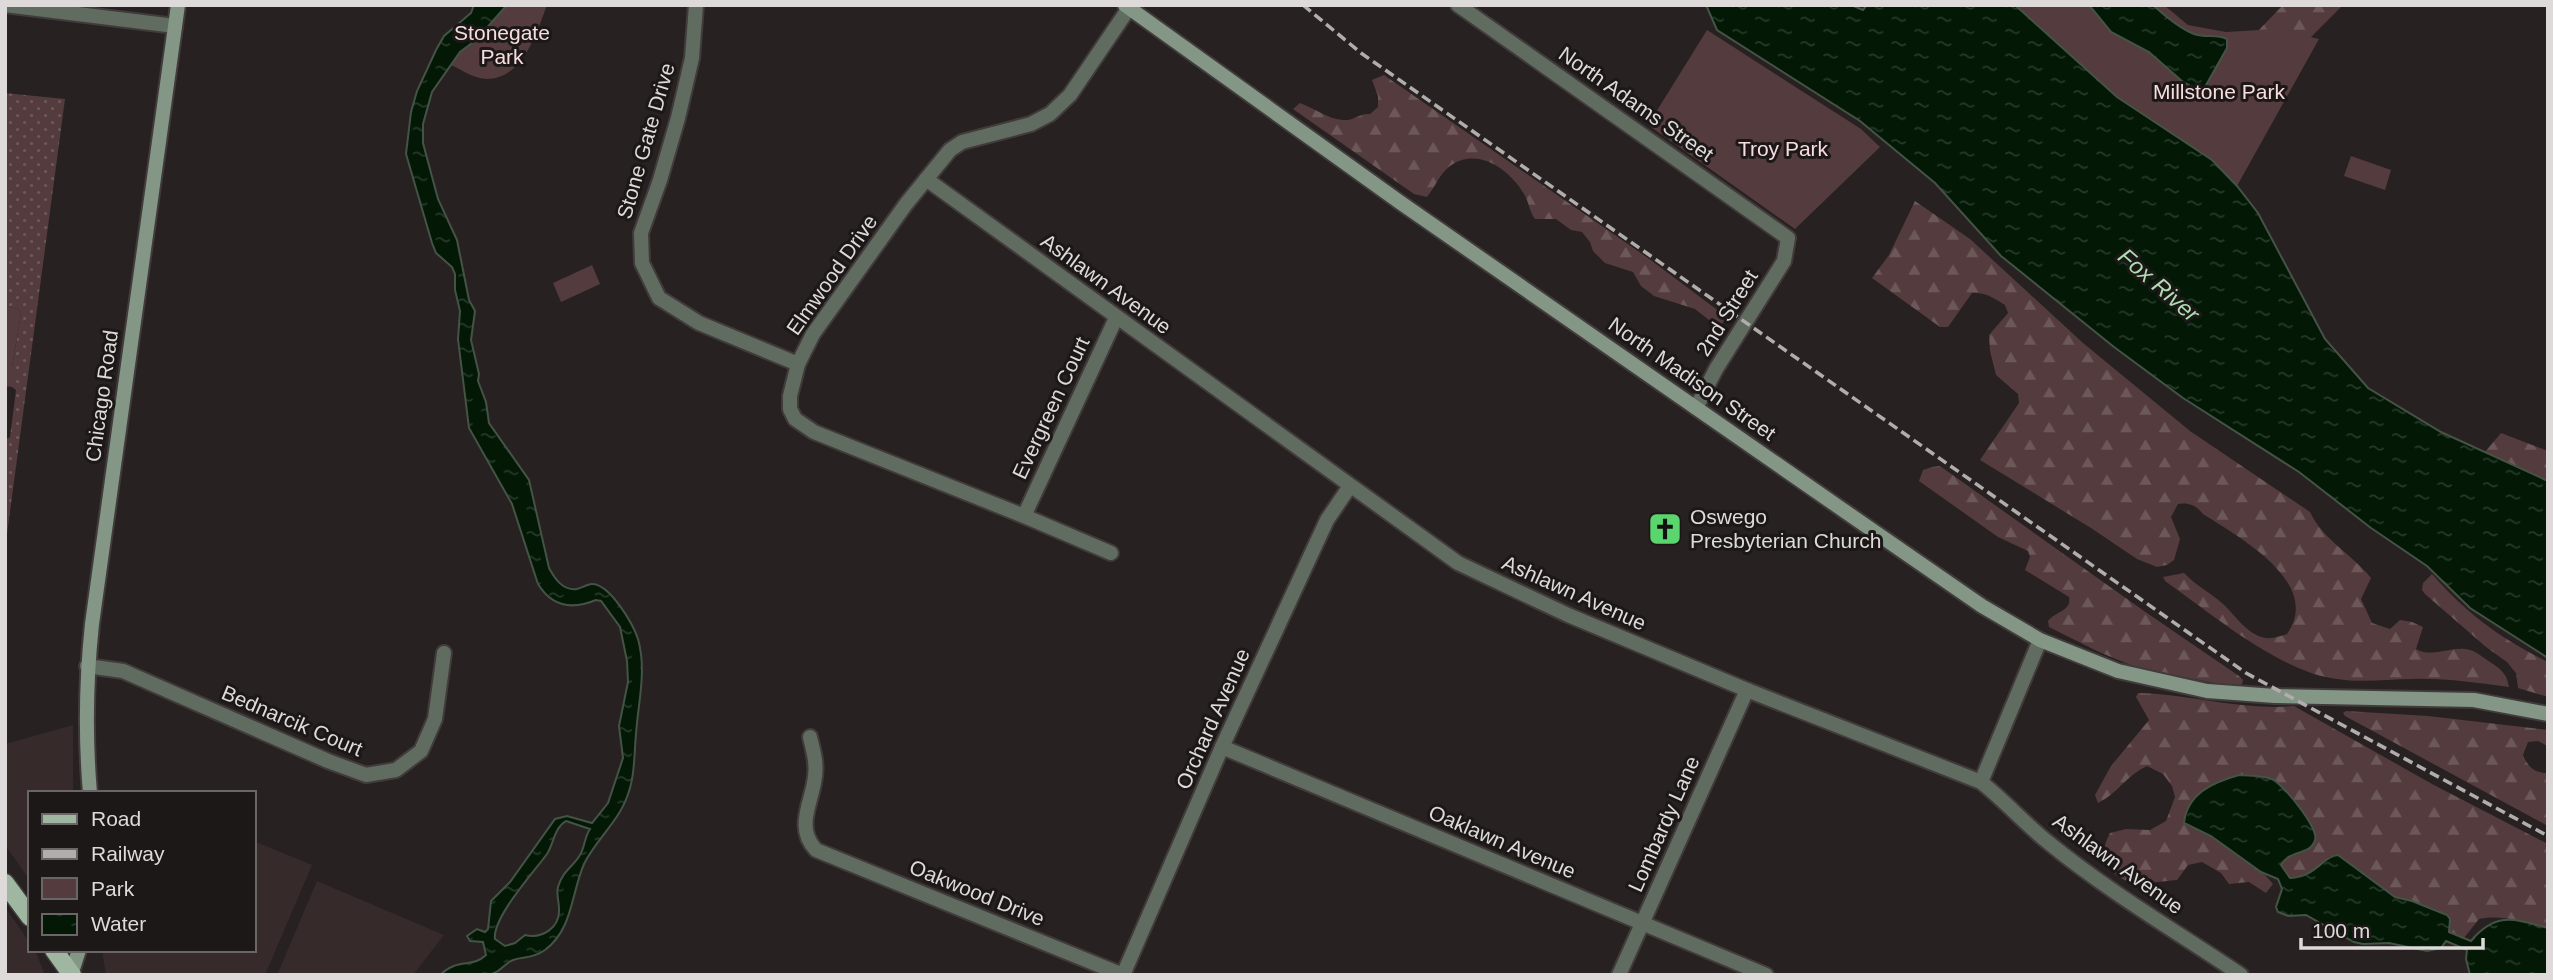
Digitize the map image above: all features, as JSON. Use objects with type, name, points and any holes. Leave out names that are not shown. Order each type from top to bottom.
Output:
[{"type":"main road","points":[[5,883],[28,914]]},
{"type":"main road","points":[[55,952],[72,975]]},
{"type":"street","points":[[5,5],[175,26]]},
{"type":"street","name":"Chicago Road","points":[[90,791],[86,745],[87,666],[178,5]]},
{"type":"street","name":"Stone Gate Drive","points":[[696,5],[692,58],[678,118],[642,233],[642,263],[660,298],[699,323],[798,365]]},
{"type":"street","name":"North Adams Street","points":[[1458,5],[1788,238]]},
{"type":"street","name":"Elmwood Drive","points":[[1111,554],[803,427],[790,409],[790,396],[798,365],[813,334],[950,150],[962,142],[1031,124],[1049,114],[1070,95],[1127,7]]},
{"type":"street","name":"North Madison Street","points":[[1127,7],[1412,211],[1696,408],[1982,606],[2040,640],[2118,671],[2207,691],[2275,696],[2474,700],[2548,714]]},
{"type":"street","name":"Ashlawn Avenue","points":[[926,179],[1458,563],[1569,615],[1748,690],[1981,782],[2046,841],[2085,871],[2241,975]]},
{"type":"street","name":"2nd Street","points":[[1696,408],[1716,369],[1784,261],[1788,238]]},
{"type":"street","name":"Evergreen Court","points":[[1024,516],[1116,318]]},
{"type":"street","name":"Orchard Avenue","points":[[1123,975],[1222,747],[1327,520],[1350,486]]},
{"type":"street","points":[[1981,782],[2040,640]]},
{"type":"street","name":"Bednarcik Court","points":[[87,666],[123,671],[366,775],[396,770],[421,751],[435,719],[444,653]]},
{"type":"street","name":"Lombardy Lane","points":[[1619,975],[1748,690]]},
{"type":"street","name":"Oakwood Drive","points":[[810,737],[816,775],[806,814],[806,836],[816,850],[1123,975]]},
{"type":"street","name":"Oaklawn Avenue","points":[[1222,747],[1766,975]]},
{"type":"street","points":[[72,975],[78,952]]},
{"type":"shaded area","points":[[73,725],[73,791],[28,791],[28,877],[5,845],[5,744]]},
{"type":"shaded area","points":[[256,842],[312,865],[265,975],[106,975],[102,952],[256,952]]},
{"type":"shaded area","points":[[317,881],[444,935],[413,975],[277,975]]},
{"type":"shaded area","points":[[5,907],[28,940],[28,952],[36,952],[45,975],[5,975]]},
{"type":"green space","name":"Stonegate Park","points":[[507,5],[547,5],[533,40],[519,63],[500,77],[487,79],[473,76],[451,65],[460,52],[476,40]]},
{"type":"green space","name":"Millstone Park","points":[[2016,5],[2164,5],[2188,25],[2226,32],[2276,29],[2319,39],[2237,186],[2212,160],[2117,97]]},
{"type":"green space","points":[[2283,5],[2343,5],[2303,45],[2256,33]]},
{"type":"green space","name":"Troy Park","points":[[1707,30],[1861,129],[1880,147],[1795,229],[1648,125]]},
{"type":"green space","points":[[1384,75],[1648,258],[1728,318],[1718,327],[1695,309],[1654,296],[1641,286],[1633,272],[1605,263],[1593,251],[1582,232],[1571,230],[1556,219],[1535,219],[1518,185],[1502,169],[1492,164],[1482,160],[1461,160],[1446,169],[1427,197],[1414,194],[1293,109],[1300,103],[1326,116],[1343,120],[1370,114],[1378,107],[1378,96],[1372,80]]},
{"type":"green space","points":[[5,93],[65,99],[5,549],[5,440],[10,437],[16,390],[12,387],[12,367],[21,314],[18,309],[5,306]]},
{"type":"green space","points":[[2351,156],[2391,170],[2385,190],[2344,176]]},
{"type":"green space","points":[[1915,201],[1970,239],[2083,343],[2190,431],[2310,512],[2322,531],[2371,578],[2361,599],[2372,623],[2390,629],[2400,620],[2423,627],[2416,649],[2427,653],[2460,649],[2472,651],[2500,670],[2509,687],[2437,679],[2346,680],[2315,674],[2293,665],[2247,640],[2165,581],[2163,577],[2184,573],[2223,604],[2247,629],[2266,638],[2287,634],[2295,615],[2294,597],[2286,580],[2272,564],[2195,507],[2178,504],[2171,517],[2180,539],[2174,560],[2157,567],[2137,559],[1980,460],[2019,403],[2018,394],[1996,375],[1990,351],[1989,335],[2008,313],[2005,305],[1993,298],[1982,293],[1972,293],[1948,327],[1940,327],[1872,278],[1889,255]]},
{"type":"green space","points":[[592,265],[600,284],[561,302],[553,283]]},
{"type":"green space","points":[[5,306],[18,309],[21,314],[12,367],[12,387],[5,386]]},
{"type":"green space","points":[[2501,433],[2548,451],[2548,481],[2485,452]]},
{"type":"green space","points":[[1940,466],[2239,676],[2243,680],[2242,684],[2235,687],[2138,668],[2049,627],[2048,621],[2066,608],[2069,597],[2025,570],[2030,557],[2028,551],[1998,537],[1919,481],[1923,470]]},
{"type":"green space","points":[[2432,574],[2485,624],[2548,662],[2548,697],[2518,688],[2516,673],[2507,662],[2425,594],[2422,590],[2423,583]]},
{"type":"green space","points":[[2138,693],[2255,706],[2294,706],[2432,784],[2548,844],[2548,928],[2514,919],[2479,919],[2464,938],[2449,932],[2419,904],[2396,897],[2330,856],[2315,871],[2290,879],[2281,865],[2287,856],[2295,853],[2291,799],[2281,785],[2225,779],[2194,797],[2188,826],[2222,842],[2246,858],[2273,884],[2266,893],[2249,882],[2229,884],[2221,873],[2202,862],[2188,865],[2177,880],[2138,883],[2121,878],[2108,864],[2104,852],[2110,833],[2126,829],[2150,830],[2166,821],[2175,797],[2172,786],[2163,774],[2147,766],[2098,803],[2095,795],[2111,766],[2149,720],[2136,697]]},
{"type":"green space","points":[[2346,711],[2428,716],[2548,730],[2548,746],[2538,741],[2528,742],[2523,755],[2532,768],[2548,773],[2548,826],[2345,716],[2343,713]]},
{"type":"water","points":[[474,5],[507,5],[476,40],[460,52],[432,92],[423,124],[423,143],[438,199],[457,240],[469,300],[475,311],[471,340],[479,374],[478,381],[486,402],[489,423],[529,480],[549,568],[557,580],[568,588],[577,589],[592,584],[606,590],[613,597],[638,639],[642,675],[630,789],[618,815],[584,864],[561,932],[554,942],[540,953],[511,961],[492,974],[470,976],[440,975],[453,966],[475,961],[486,955],[483,942],[470,941],[467,936],[477,929],[485,932],[488,929],[491,901],[510,882],[555,819],[567,816],[592,823],[608,803],[623,758],[619,726],[628,682],[620,627],[601,601],[579,605],[563,604],[550,598],[538,584],[512,504],[469,428],[458,339],[460,311],[455,290],[455,274],[452,267],[436,253],[406,154],[411,112],[417,91],[444,36],[471,13]],"holes":[[[566,821],[590,829],[580,855],[560,881],[557,892],[559,916],[553,927],[543,934],[525,935],[515,943],[505,946],[495,939],[500,919],[547,854],[562,824]]]},
{"type":"water","name":"Fox River","points":[[1706,5],[1851,5],[1863,10],[1867,5],[2015,5],[2117,97],[2212,160],[2237,186],[2258,213],[2325,339],[2368,388],[2441,432],[2548,481],[2548,658],[2470,608],[2427,566],[2371,528],[2299,472],[2183,398],[2114,347],[2001,256],[1935,183],[1860,121],[1717,30]]},
{"type":"water","points":[[2089,5],[2153,5],[2188,31],[2227,39],[2227,48],[2205,87],[2196,89],[2183,82],[2149,52],[2111,32]]},
{"type":"water","points":[[2239,775],[2272,779],[2291,797],[2312,826],[2315,840],[2312,845],[2289,857],[2281,865],[2290,878],[2313,871],[2338,855],[2395,897],[2447,915],[2450,919],[2449,932],[2471,941],[2480,931],[2498,921],[2516,920],[2548,928],[2548,975],[2470,975],[2467,950],[2446,941],[2441,948],[2427,951],[2389,943],[2363,944],[2354,942],[2306,915],[2288,916],[2278,912],[2276,907],[2282,889],[2278,879],[2261,872],[2211,836],[2184,823],[2190,804],[2196,796],[2211,785]]},
{"type":"railway","points":[[1303,5],[1361,53],[2246,673],[2548,836]]},
{"type":"place","name":"Oswego Presbyterian Church","points":[[1665,529]]}]
